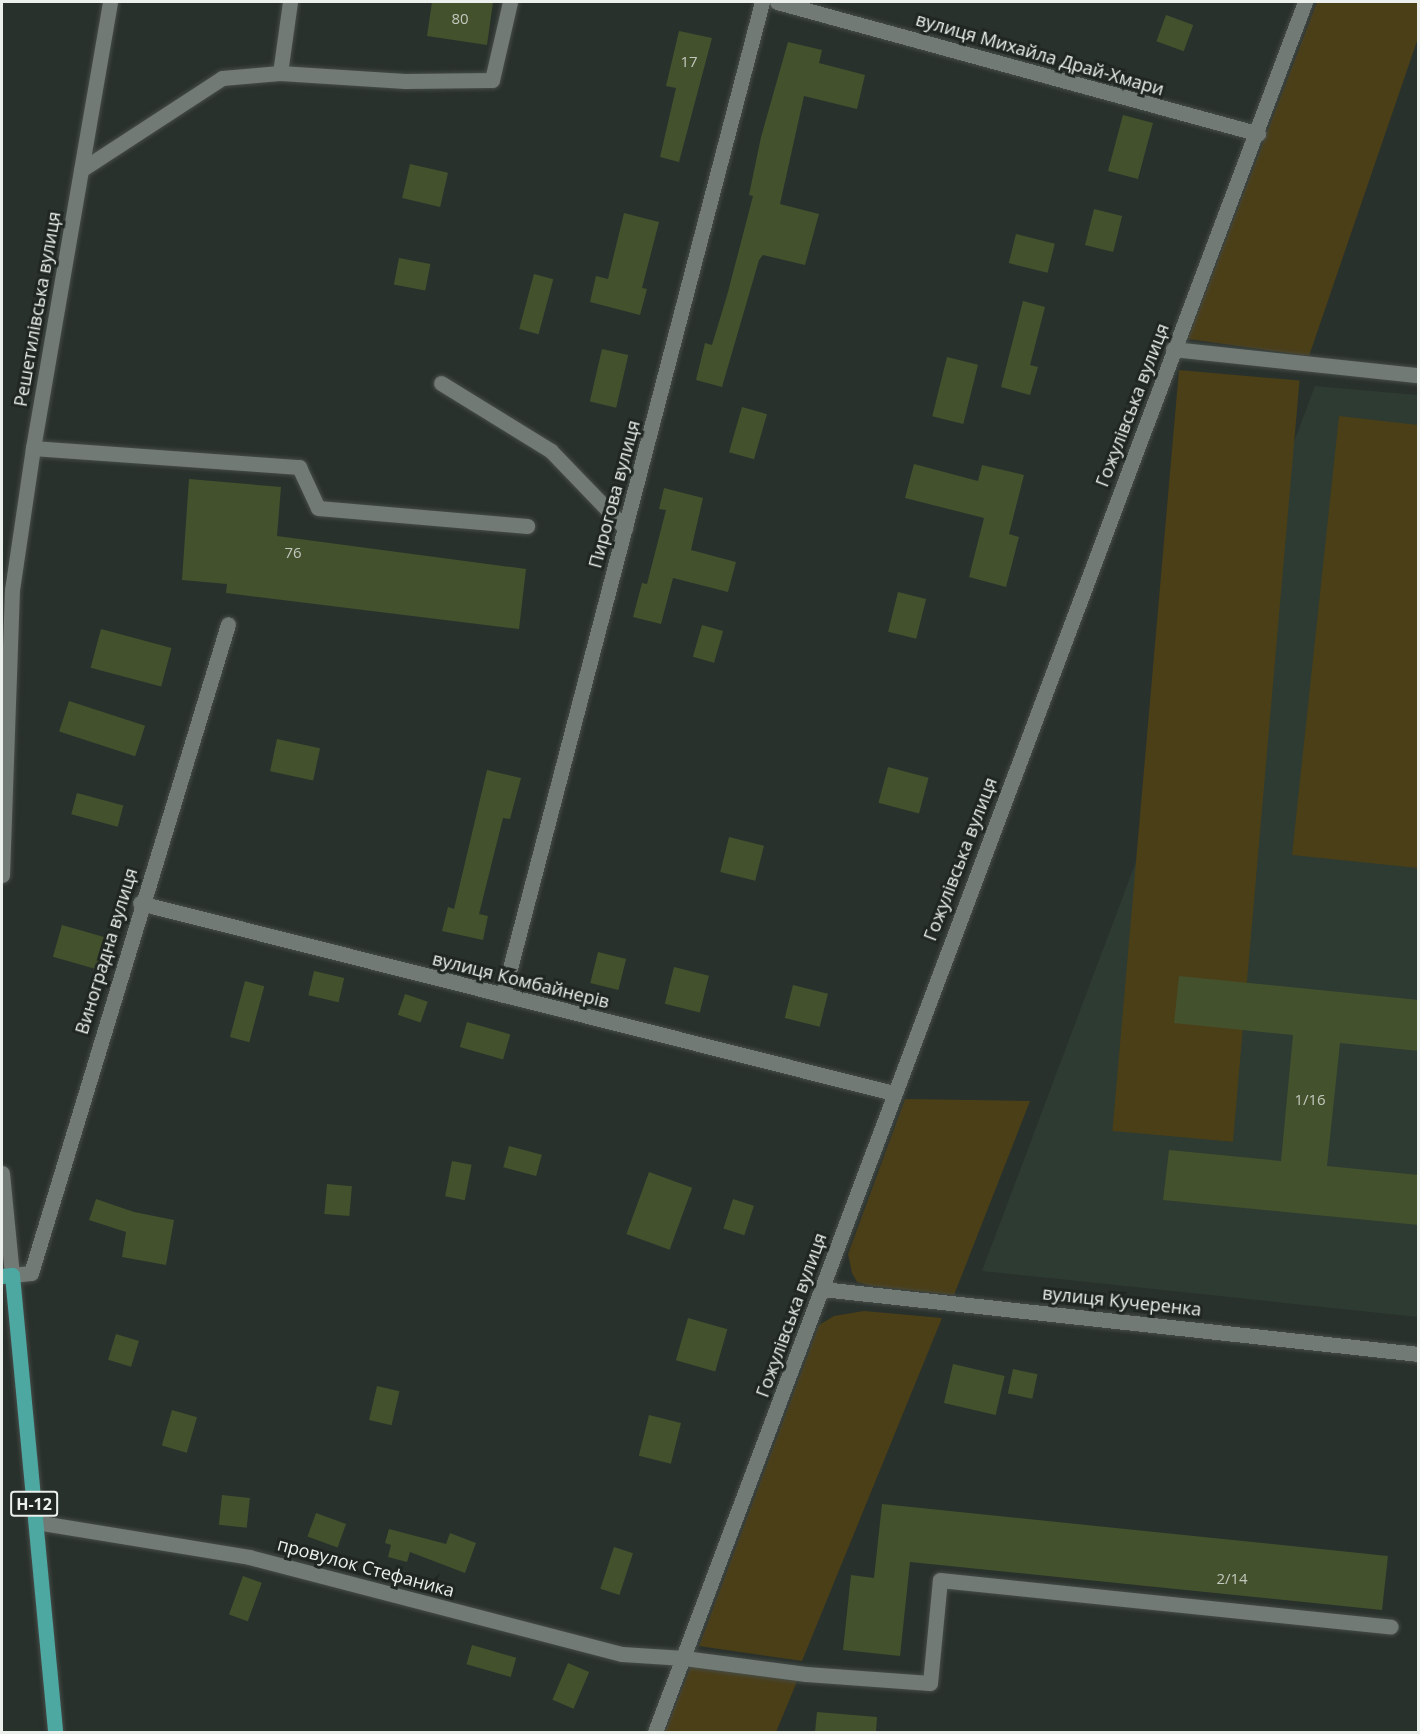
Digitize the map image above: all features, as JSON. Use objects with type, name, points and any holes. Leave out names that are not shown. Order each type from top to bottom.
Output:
[{"type":"main road","name":"Н-12","points":[[7,1275],[36,1522],[55,1732]]},
{"type":"street","name":"Решетилівська вулиця","points":[[2,875],[12,590],[33,448],[110,2]]},
{"type":"street","points":[[280,73],[290,2]]},
{"type":"street","points":[[81,170],[222,78],[280,73],[405,81],[492,80],[510,2]]},
{"type":"street","name":"Пирогова вулиця","points":[[503,995],[762,2]]},
{"type":"street","name":"вулиця Михайла Драй-Хмари","points":[[777,2],[1258,134]]},
{"type":"street","name":"Гожулівська вулиця","points":[[655,1732],[1173,349],[1258,134],[1305,2]]},
{"type":"street","points":[[1173,349],[1419,375]]},
{"type":"street","points":[[441,383],[551,451],[625,528]]},
{"type":"street","points":[[33,448],[300,467],[318,508],[527,526]]},
{"type":"street","name":"Виноградна вулиця","points":[[7,1275],[31,1273],[140,903],[228,624]]},
{"type":"street","name":"вулиця Комбайнерів","points":[[140,903],[893,1093]]},
{"type":"street","points":[[2,1173],[7,1275]]},
{"type":"street","name":"вулиця Кучеренка","points":[[822,1288],[1419,1353]]},
{"type":"street","name":"провулок Стефаника","points":[[36,1522],[249,1557],[622,1654],[684,1658],[806,1674],[930,1683],[940,1580],[1391,1627]]},
{"type":"shaded area","points":[[1317,2],[1418,2],[1418,38],[1309,356],[1188,339]]},
{"type":"shaded area","points":[[1179,370],[1300,381],[1233,1142],[1112,1131]]},
{"type":"shaded area","points":[[1315,386],[1418,395],[1418,1317],[982,1271]]},
{"type":"shaded area","points":[[1339,416],[1418,425],[1418,868],[1292,855]]},
{"type":"shaded area","points":[[905,1099],[1030,1101],[954,1295],[872,1286],[857,1282],[852,1273],[848,1254]]},
{"type":"shaded area","points":[[864,1311],[942,1318],[802,1661],[699,1646],[819,1325],[834,1316]]},
{"type":"shaded area","points":[[691,1666],[798,1679],[776,1732],[665,1732]]},
{"type":"building","points":[[432,2],[493,2],[487,45],[427,36]]},
{"type":"building","points":[[1166,15],[1193,25],[1184,51],[1156,41]]},
{"type":"building","points":[[679,31],[712,38],[679,162],[660,157],[676,88],[666,86]]},
{"type":"building","points":[[788,42],[822,50],[819,63],[865,75],[857,109],[804,96],[780,204],[819,214],[805,265],[763,255],[759,260],[722,387],[696,380],[705,343],[712,345],[728,292],[753,196],[749,195],[761,137]]},
{"type":"building","points":[[1123,115],[1153,123],[1138,179],[1108,171]]},
{"type":"building","points":[[410,164],[448,173],[440,207],[402,198]]},
{"type":"building","points":[[1094,209],[1122,216],[1113,252],[1085,245]]},
{"type":"building","points":[[624,213],[659,222],[642,288],[647,289],[640,315],[590,302],[596,276],[608,279]]},
{"type":"building","points":[[1016,234],[1055,244],[1048,273],[1009,263]]},
{"type":"building","points":[[399,258],[430,264],[425,291],[394,285]]},
{"type":"building","points":[[534,274],[553,279],[539,334],[519,329]]},
{"type":"building","points":[[1023,301],[1045,307],[1030,365],[1038,367],[1030,395],[1001,387]]},
{"type":"building","points":[[602,349],[628,355],[616,408],[590,402]]},
{"type":"building","points":[[947,357],[978,365],[963,424],[932,416]]},
{"type":"building","points":[[742,407],[767,414],[754,459],[729,452]]},
{"type":"building","points":[[914,464],[978,481],[982,465],[1024,475],[1009,534],[1019,537],[1006,587],[969,577],[984,518],[905,498]]},
{"type":"building","points":[[189,479],[281,487],[277,536],[526,569],[519,629],[226,593],[227,584],[182,580]]},
{"type":"building","points":[[664,488],[703,498],[691,550],[736,562],[728,592],[673,578],[661,624],[633,617],[642,583],[647,584],[666,510],[659,509]]},
{"type":"building","points":[[898,592],[926,599],[916,639],[888,632]]},
{"type":"building","points":[[702,625],[723,631],[714,663],[693,657]]},
{"type":"building","points":[[101,629],[172,648],[161,687],[91,668]]},
{"type":"building","points":[[69,701],[145,726],[135,756],[59,731]]},
{"type":"building","points":[[277,739],[320,748],[313,780],[270,771]]},
{"type":"building","points":[[888,767],[929,778],[919,814],[878,803]]},
{"type":"building","points":[[487,770],[521,778],[510,819],[503,818],[479,914],[488,916],[483,940],[442,931],[448,907],[454,909]]},
{"type":"building","points":[[77,793],[123,805],[118,827],[71,814]]},
{"type":"building","points":[[729,837],[764,846],[755,881],[720,872]]},
{"type":"building","points":[[62,925],[110,939],[101,971],[53,957]]},
{"type":"building","points":[[598,952],[626,959],[618,990],[590,983]]},
{"type":"building","points":[[674,967],[709,976],[700,1013],[665,1004]]},
{"type":"building","points":[[314,971],[344,978],[339,1002],[308,995]]},
{"type":"building","points":[[1179,976],[1419,1000],[1419,1051],[1340,1043],[1327,1166],[1419,1175],[1419,1225],[1163,1200],[1169,1150],[1281,1161],[1293,1035],[1174,1023]]},
{"type":"building","points":[[245,981],[264,986],[249,1042],[230,1037]]},
{"type":"building","points":[[793,985],[828,994],[820,1027],[785,1018]]},
{"type":"building","points":[[405,994],[428,1002],[421,1023],[398,1015]]},
{"type":"building","points":[[467,1022],[510,1034],[503,1059],[460,1047]]},
{"type":"building","points":[[509,1146],[542,1155],[536,1176],[503,1167]]},
{"type":"building","points":[[452,1161],[472,1165],[465,1200],[445,1196]]},
{"type":"building","points":[[649,1172],[692,1188],[670,1250],[626,1234]]},
{"type":"building","points":[[327,1184],[352,1186],[349,1216],[324,1214]]},
{"type":"building","points":[[96,1199],[134,1212],[174,1220],[166,1265],[122,1257],[126,1232],[89,1220]]},
{"type":"building","points":[[733,1199],[754,1206],[744,1235],[723,1228]]},
{"type":"building","points":[[688,1318],[727,1329],[715,1372],[676,1360]]},
{"type":"building","points":[[116,1334],[139,1341],[131,1367],[108,1360]]},
{"type":"building","points":[[953,1364],[1005,1376],[996,1415],[944,1403]]},
{"type":"building","points":[[1013,1369],[1037,1374],[1032,1399],[1008,1393]]},
{"type":"building","points":[[377,1386],[399,1391],[392,1425],[369,1420]]},
{"type":"building","points":[[172,1410],[197,1417],[187,1453],[162,1446]]},
{"type":"building","points":[[649,1415],[681,1423],[671,1464],[639,1456]]},
{"type":"building","points":[[222,1495],[250,1498],[247,1528],[219,1525]]},
{"type":"building","points":[[882,1504],[1388,1556],[1382,1610],[910,1562],[900,1656],[843,1650],[851,1575],[874,1578]]},
{"type":"building","points":[[316,1513],[346,1524],[338,1547],[307,1536]]},
{"type":"building","points":[[389,1529],[446,1544],[450,1533],[476,1543],[465,1573],[410,1552],[407,1562],[388,1557],[391,1545],[385,1543]]},
{"type":"building","points":[[614,1547],[633,1553],[619,1595],[600,1589]]},
{"type":"building","points":[[243,1576],[262,1583],[248,1621],[229,1615]]},
{"type":"building","points":[[472,1645],[516,1658],[511,1677],[466,1664]]},
{"type":"building","points":[[568,1663],[589,1672],[574,1709],[552,1700]]},
{"type":"building","points":[[817,1712],[877,1717],[876,1732],[815,1732]]}]
